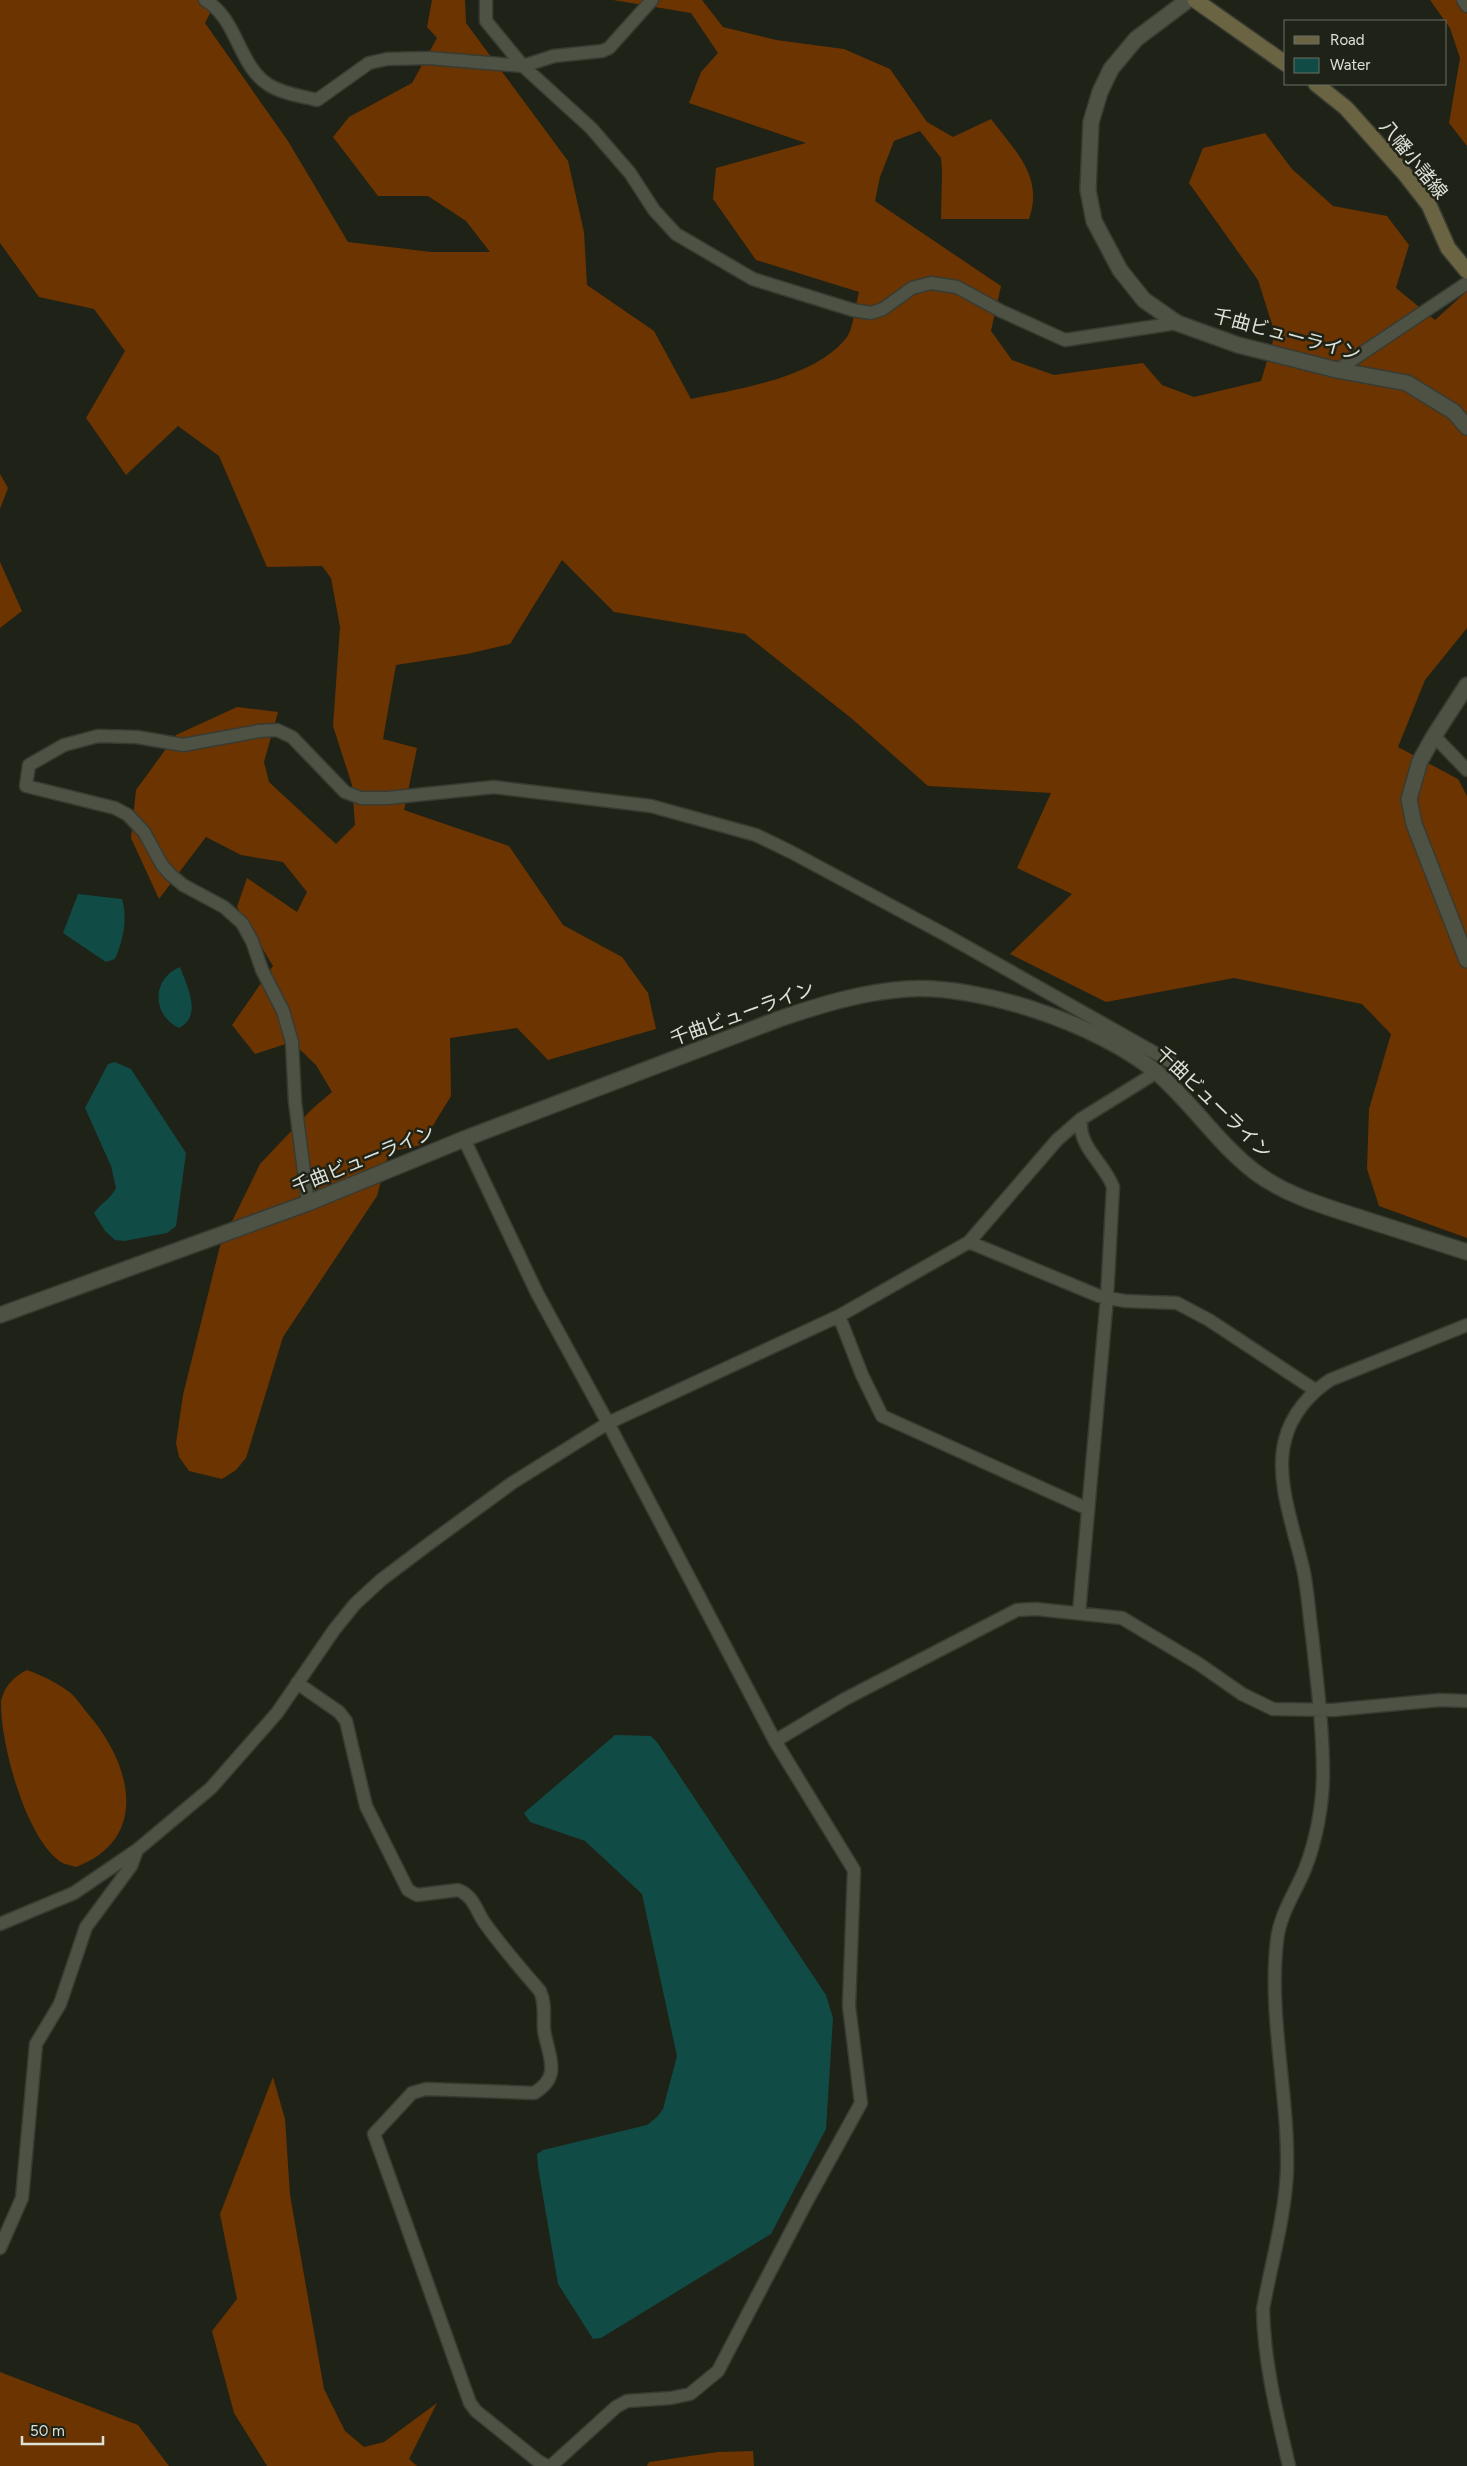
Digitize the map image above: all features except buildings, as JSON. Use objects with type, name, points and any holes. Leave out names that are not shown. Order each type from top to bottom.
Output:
[{"type":"main road","points":[[1195,0],[1284,63]]},
{"type":"main road","name":"八幡小諸線","points":[[1317,85],[1346,108],[1404,173],[1429,205],[1448,248],[1467,271]]},
{"type":"street","points":[[205,0],[229,24],[251,66],[268,85],[282,91],[317,100],[369,63],[387,59],[429,58],[523,66],[554,56],[609,48],[652,0]]},
{"type":"street","points":[[486,0],[486,21],[523,66],[591,128],[630,173],[654,210],[676,234],[753,279],[853,310],[871,313],[882,309],[912,288],[931,283],[957,287],[1000,311],[1065,340],[1177,323]]},
{"type":"street","name":"千曲ビューライン","points":[[1188,0],[1136,39],[1111,69],[1100,92],[1091,122],[1088,190],[1094,221],[1120,270],[1144,300],[1177,323],[1238,345],[1337,370],[1407,383],[1454,412],[1467,427]]},
{"type":"street","points":[[1463,0],[1467,6]]},
{"type":"street","points":[[1337,370],[1467,283]]},
{"type":"street","points":[[1467,685],[1420,761],[1409,799],[1414,824],[1467,960]]},
{"type":"street","points":[[308,1203],[295,1102],[292,1042],[283,1011],[262,970],[252,941],[242,923],[224,908],[183,885],[171,875],[162,865],[144,832],[128,815],[115,808],[26,786],[29,765],[64,745],[98,736],[137,737],[182,745],[259,731],[277,730],[292,737],[345,792],[361,798],[396,798],[494,787],[651,806],[756,835],[791,852],[944,934],[1171,1062]]},
{"type":"street","points":[[1434,736],[1467,770]]},
{"type":"street","name":"千曲ビューライン","points":[[0,1315],[308,1203],[464,1139],[779,1019],[824,1004],[905,989],[936,989],[1000,1000],[1068,1022],[1137,1057],[1157,1072],[1232,1151],[1255,1172],[1282,1188],[1311,1202],[1467,1252]]},
{"type":"street","points":[[0,1924],[74,1893],[138,1850],[211,1788],[277,1714],[334,1630],[355,1604],[381,1580],[512,1483],[608,1423],[839,1316],[968,1242],[1057,1140],[1081,1119],[1157,1072]]},
{"type":"street","points":[[1079,1613],[1107,1298],[1113,1187],[1090,1154],[1080,1127],[1081,1119]]},
{"type":"street","points":[[297,1683],[339,1712],[346,1721],[370,1817],[408,1890],[417,1895],[458,1890],[464,1892],[475,1904],[484,1921],[540,1991],[544,1999],[544,2030],[552,2068],[546,2084],[540,2089],[534,2093],[426,2089],[412,2093],[374,2134],[470,2403],[476,2411],[547,2466],[557,2462],[616,2407],[627,2401],[671,2398],[690,2394],[718,2371],[808,2199],[861,2103],[849,2006],[854,1870],[775,1741],[608,1423],[537,1293],[464,1139]]},
{"type":"street","points":[[968,1242],[1107,1298],[1177,1303],[1209,1320],[1316,1390]]},
{"type":"street","points":[[839,1316],[862,1375],[882,1416],[1088,1509]]},
{"type":"street","points":[[1289,2466],[1273,2400],[1263,2309],[1287,2174],[1276,1957],[1281,1919],[1306,1867],[1317,1822],[1323,1776],[1319,1710],[1304,1573],[1291,1524],[1284,1480],[1283,1457],[1285,1440],[1294,1418],[1316,1390],[1330,1380],[1467,1325]]},
{"type":"street","points":[[775,1741],[845,1699],[1017,1610],[1036,1608],[1122,1618],[1265,1707],[1273,1710],[1319,1710],[1440,1700],[1467,1701]]},
{"type":"street","points":[[0,2248],[22,2198],[36,2044],[60,2004],[86,1927],[131,1866],[138,1850]]},
{"type":"shaded area","points":[[0,0],[217,0],[205,23],[288,141],[348,242],[431,252],[490,252],[466,221],[428,196],[378,196],[333,137],[349,117],[412,83],[437,38],[427,27],[432,0],[465,0],[466,23],[568,161],[584,232],[587,285],[654,331],[691,399],[775,380],[816,363],[833,351],[847,337],[853,322],[859,292],[756,260],[713,199],[716,168],[806,143],[689,103],[701,72],[718,53],[691,13],[613,0],[702,0],[723,27],[776,40],[844,49],[890,69],[927,122],[953,137],[991,119],[1018,153],[1030,177],[1033,190],[1033,204],[1029,219],[941,219],[941,158],[920,131],[894,141],[880,177],[875,201],[1001,286],[991,331],[1012,360],[1054,375],[1143,363],[1162,385],[1194,397],[1261,381],[1275,334],[1258,280],[1189,183],[1203,148],[1265,133],[1292,169],[1333,206],[1387,216],[1409,245],[1396,288],[1435,320],[1467,291],[1467,628],[1425,680],[1398,747],[1458,779],[1467,796],[1467,1238],[1379,1206],[1367,1169],[1369,1109],[1391,1034],[1362,1004],[1234,978],[1106,1002],[1010,954],[1072,894],[1017,868],[1051,793],[928,786],[851,718],[745,634],[614,612],[562,560],[510,644],[467,654],[396,665],[383,739],[417,748],[404,810],[509,846],[563,925],[622,957],[648,993],[656,1029],[548,1060],[517,1028],[450,1038],[451,1096],[421,1145],[389,1152],[377,1196],[283,1337],[246,1458],[236,1470],[222,1479],[189,1471],[179,1457],[176,1443],[183,1395],[220,1246],[260,1164],[312,1109],[332,1092],[316,1065],[292,1042],[255,1054],[232,1025],[273,966],[237,907],[247,878],[297,912],[307,892],[283,862],[241,855],[206,837],[159,899],[131,838],[136,790],[176,735],[237,707],[278,712],[264,762],[269,782],[336,844],[355,825],[352,785],[333,726],[340,627],[331,578],[322,566],[267,567],[219,456],[178,426],[126,475],[86,418],[125,351],[94,309],[39,297],[0,243]]},
{"type":"shaded area","points":[[1430,0],[1467,0],[1467,146],[1449,123],[1460,58],[1447,20],[1444,20]]},
{"type":"shaded area","points":[[0,474],[8,488],[0,509]]},
{"type":"shaded area","points":[[0,562],[22,611],[0,628]]},
{"type":"shaded area","points":[[27,1670],[43,1676],[76,1698],[103,1733],[115,1754],[123,1776],[126,1798],[124,1819],[116,1838],[100,1854],[76,1867],[60,1861],[46,1847],[35,1830],[25,1809],[10,1763],[5,1740],[1,1701],[4,1691],[10,1682]]},
{"type":"shaded area","points":[[273,2077],[285,2119],[290,2195],[324,2389],[345,2431],[364,2447],[384,2442],[437,2403],[409,2459],[417,2466],[267,2466],[234,2413],[212,2331],[237,2299],[220,2214]]},
{"type":"shaded area","points":[[0,2372],[138,2425],[169,2466],[0,2466]]},
{"type":"shaded area","points":[[753,2451],[754,2466],[647,2466],[649,2462],[718,2452]]},
{"type":"water","points":[[78,894],[122,899],[125,922],[115,959],[106,962],[63,933]]},
{"type":"water","points":[[180,967],[189,991],[192,1008],[186,1023],[179,1028],[164,1015],[158,997],[164,980]]},
{"type":"water","points":[[115,1062],[131,1069],[186,1153],[176,1226],[167,1233],[124,1241],[115,1240],[105,1231],[94,1213],[111,1196],[116,1188],[111,1166],[85,1108],[108,1064]]},
{"type":"water","points":[[615,1735],[651,1736],[657,1742],[826,1995],[833,2018],[826,2129],[771,2234],[601,2338],[593,2339],[558,2284],[537,2154],[543,2150],[647,2125],[663,2109],[677,2056],[642,1894],[585,1841],[530,1822],[524,1813]]}]
